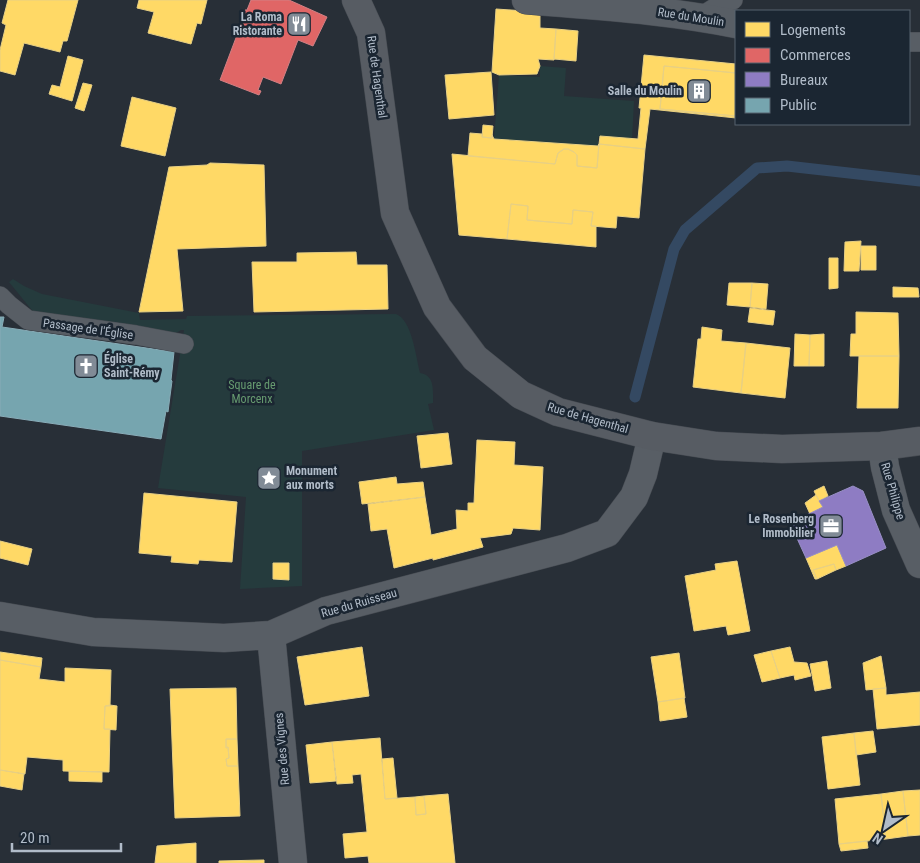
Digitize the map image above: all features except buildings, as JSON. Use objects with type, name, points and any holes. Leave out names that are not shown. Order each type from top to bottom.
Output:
[{"type":"main road","name":"Rue de Hagenthal","points":[[356,0],[371,33],[395,213],[437,307],[475,358],[521,395],[558,412],[652,436],[716,446],[782,449],[882,446],[920,441]]},
{"type":"street","name":"Rue du Moulin","points":[[526,0],[660,12],[735,24]]},
{"type":"street","name":"Rue du Ruisseau","points":[[0,616],[93,632],[224,638],[271,635],[326,611],[567,548],[607,533],[634,497],[643,474],[652,436]]},
{"type":"street","name":"Rue Philippe","points":[[882,446],[885,467],[896,510],[920,564]]},
{"type":"street","name":"Rue des Vignes","points":[[271,635],[293,863]]},
{"type":"lane","points":[[700,17],[724,2],[733,0]]},
{"type":"lane","name":"Passage de l'Église","points":[[0,296],[28,320],[184,344]]},
{"type":"green space","points":[[540,66],[566,68],[564,96],[634,101],[632,140],[598,137],[598,146],[494,139],[499,75],[540,77]]},
{"type":"green space","name":"Square de Morcenx","points":[[13,279],[42,294],[139,313],[140,320],[186,319],[187,316],[396,314],[410,331],[420,373],[425,374],[431,380],[433,403],[428,404],[434,430],[302,451],[302,586],[240,589],[246,497],[158,488],[184,330],[173,335],[35,314],[9,282]]},
{"type":"waterway","points":[[635,397],[674,249],[685,230],[757,168],[787,166],[920,181]]},
{"type":"place","name":"La Roma Ristorante","points":[[299,24]]},
{"type":"place","name":"Salle du Moulin","points":[[699,91]]},
{"type":"place","name":"Église Saint-Rémy","points":[[86,366]]},
{"type":"place","name":"Monument aux morts","points":[[269,478]]},
{"type":"place","name":"Le Rosenberg Immobilier","points":[[831,526]]}]
